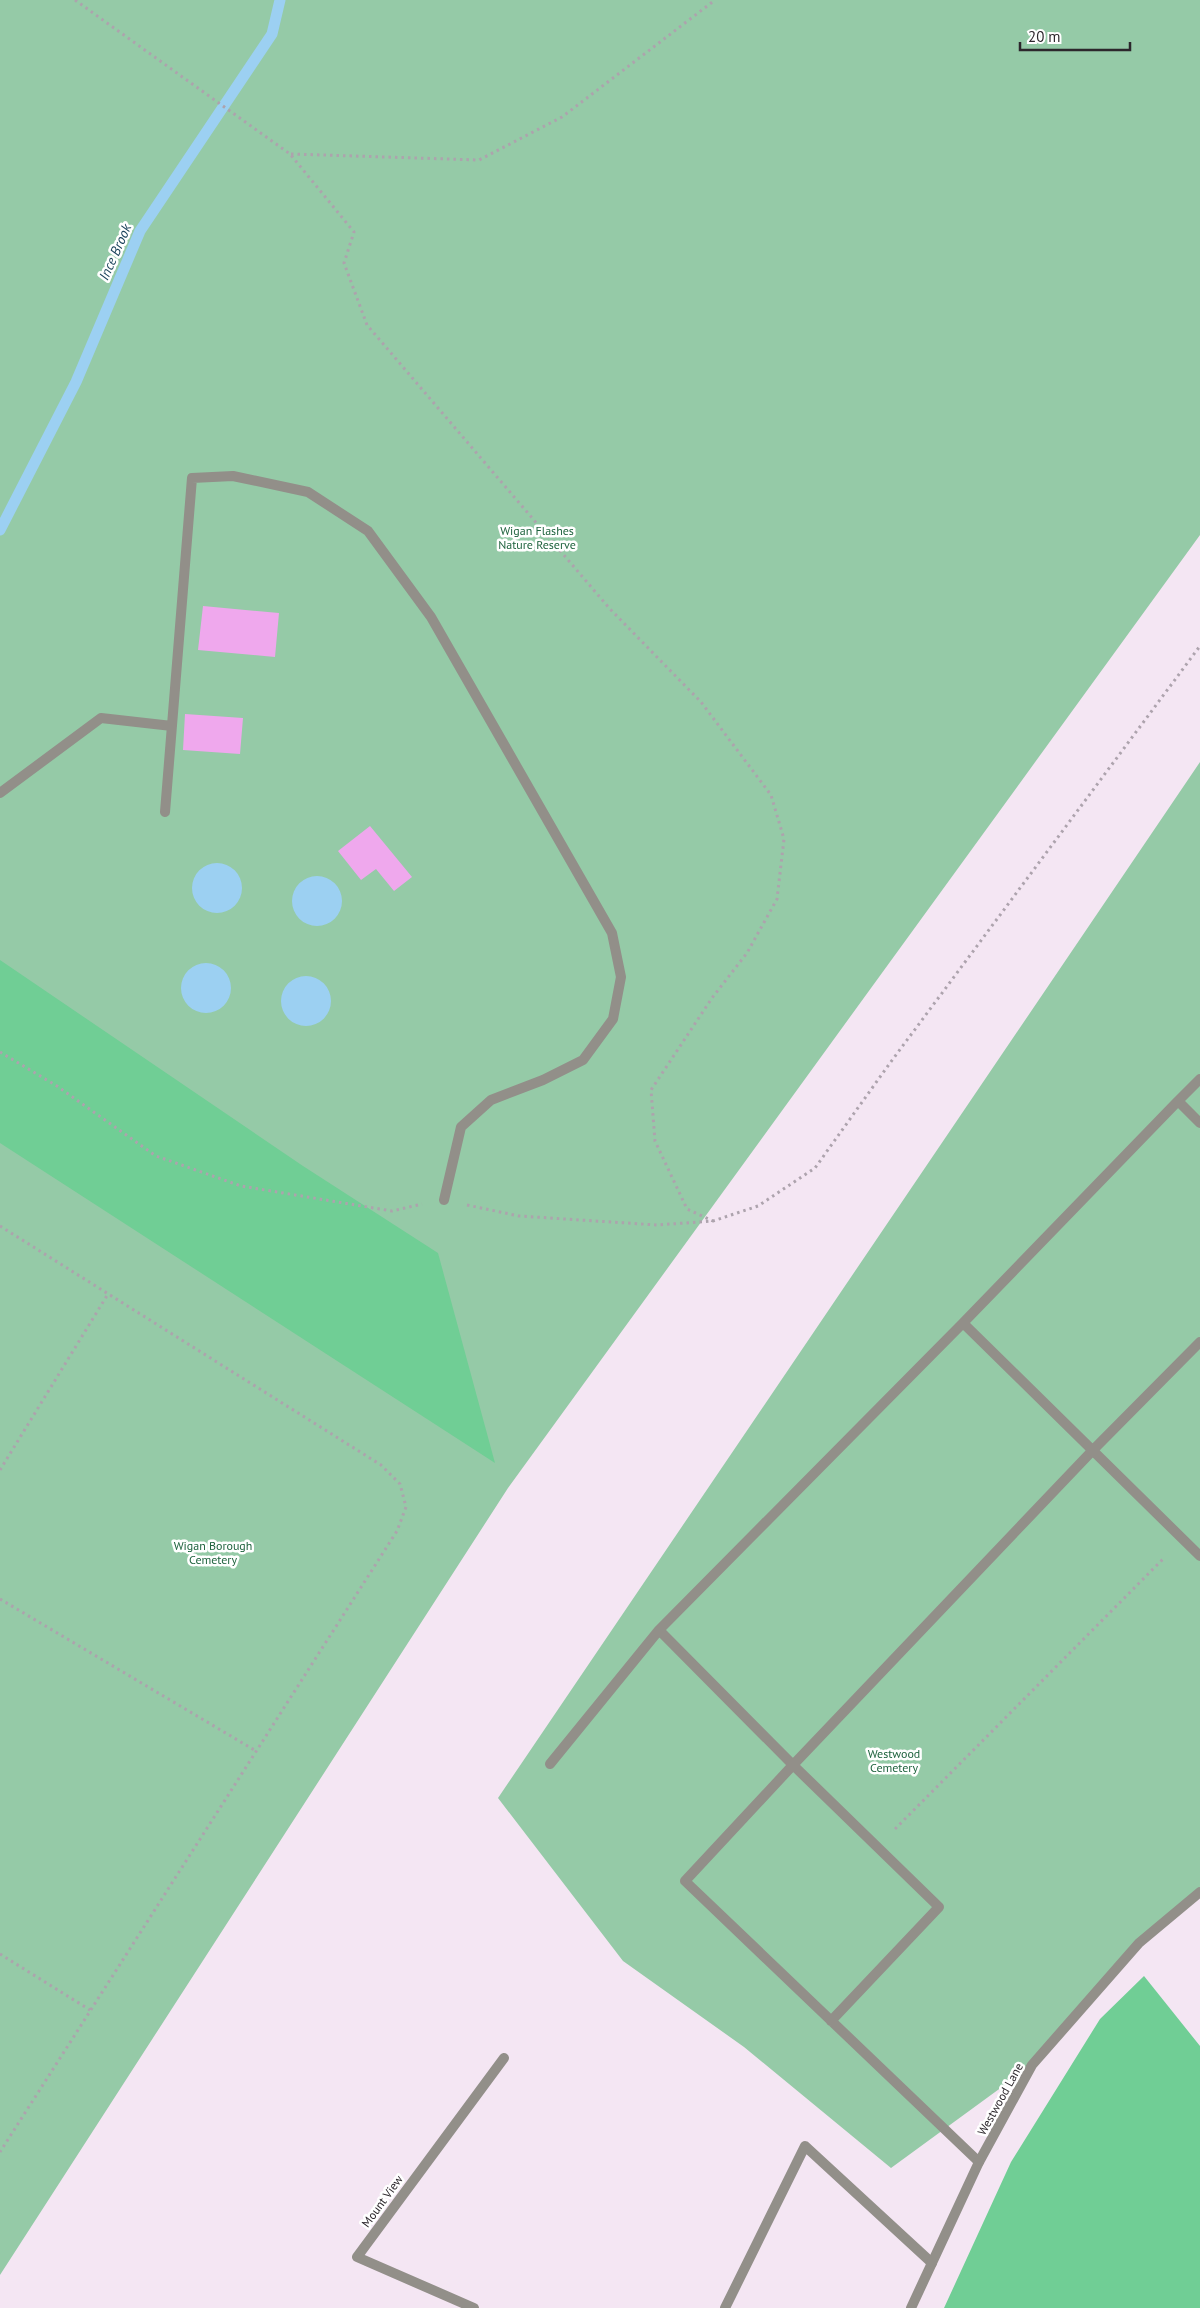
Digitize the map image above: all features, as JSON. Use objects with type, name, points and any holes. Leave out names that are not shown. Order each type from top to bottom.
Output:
[{"type":"street","points":[[165,812],[192,478],[233,476],[308,492],[368,531],[430,616],[612,934],[621,977],[613,1019],[583,1060],[544,1080],[491,1100],[461,1127],[444,1200]]},
{"type":"street","points":[[0,793],[101,718],[172,726]]},
{"type":"street","points":[[550,1764],[660,1630],[963,1323],[1200,1079]]},
{"type":"street","points":[[1178,1101],[1200,1123]]},
{"type":"street","points":[[963,1323],[1200,1556]]},
{"type":"street","points":[[979,2162],[685,1881],[1092,1450],[1200,1342]]},
{"type":"street","points":[[660,1630],[793,1765],[939,1907],[831,2021]]},
{"type":"street","name":"Westwood Lane","points":[[911,2308],[979,2162],[1032,2065],[1139,1943],[1200,1892]]},
{"type":"street","name":"Mount View","points":[[474,2308],[357,2257],[504,2058]]},
{"type":"street","points":[[726,2308],[805,2146],[932,2263]]},
{"type":"path","points":[[75,0],[290,154],[354,232],[344,263],[367,325],[610,609],[701,702],[771,795],[784,839],[777,899],[747,953],[712,998],[651,1090],[655,1141],[659,1150],[687,1209],[713,1222]]},
{"type":"path","points":[[290,154],[479,160],[562,117],[715,0]]},
{"type":"path","points":[[0,1052],[57,1086],[156,1156],[241,1186],[392,1211],[444,1200],[519,1216],[657,1225],[713,1222],[758,1206],[815,1168],[890,1063],[1200,646]]},
{"type":"path","points":[[0,1226],[381,1465],[400,1484],[406,1507],[397,1531],[0,2152]]},
{"type":"path","points":[[0,1470],[108,1294]]},
{"type":"path","points":[[894,1830],[1183,1539]]},
{"type":"path","points":[[0,1599],[256,1751]]},
{"type":"path","points":[[0,1954],[90,2010]]},
{"type":"green space","name":"Wigan Flashes Nature Reserve","points":[[0,0],[1200,0],[1200,535],[508,1488],[0,2275]]},
{"type":"green space","name":"Westwood Cemetery","points":[[1200,762],[1200,1892],[1139,1943],[1032,2065],[891,2168],[744,2047],[623,1961],[498,1798]]},
{"type":"green space","points":[[0,960],[303,1166],[438,1253],[495,1463],[0,1143]]},
{"type":"green space","points":[[1144,1976],[1200,2046],[1200,2308],[944,2308],[1011,2162],[1100,2019]]},
{"type":"water","points":[[212,863],[222,863],[235,870],[242,883],[242,893],[235,906],[222,913],[212,913],[203,909],[196,902],[192,893],[192,883],[196,874],[203,867]]},
{"type":"water","points":[[312,876],[322,876],[335,883],[342,896],[342,906],[335,919],[322,926],[312,926],[303,922],[296,915],[292,906],[292,896],[296,887],[303,880]]},
{"type":"water","points":[[201,963],[211,963],[224,970],[231,983],[231,993],[224,1006],[211,1013],[201,1013],[192,1009],[185,1002],[181,993],[181,983],[185,974],[192,967]]},
{"type":"water","points":[[301,976],[311,976],[324,983],[331,996],[331,1006],[324,1019],[311,1026],[301,1026],[292,1022],[285,1015],[281,1006],[281,996],[285,987],[292,980]]},
{"type":"building","points":[[203,606],[279,613],[275,657],[198,650]]},
{"type":"building","points":[[185,714],[243,718],[240,754],[183,750]]},
{"type":"building","points":[[370,826],[412,877],[394,891],[376,869],[361,880],[338,851]]},
{"type":"waterway","name":"Ince Brook","points":[[0,530],[76,382],[140,231],[272,34],[280,0]]},
{"type":"park label","name":"Wigan Borough Cemetery","points":[[213,1552]]}]
